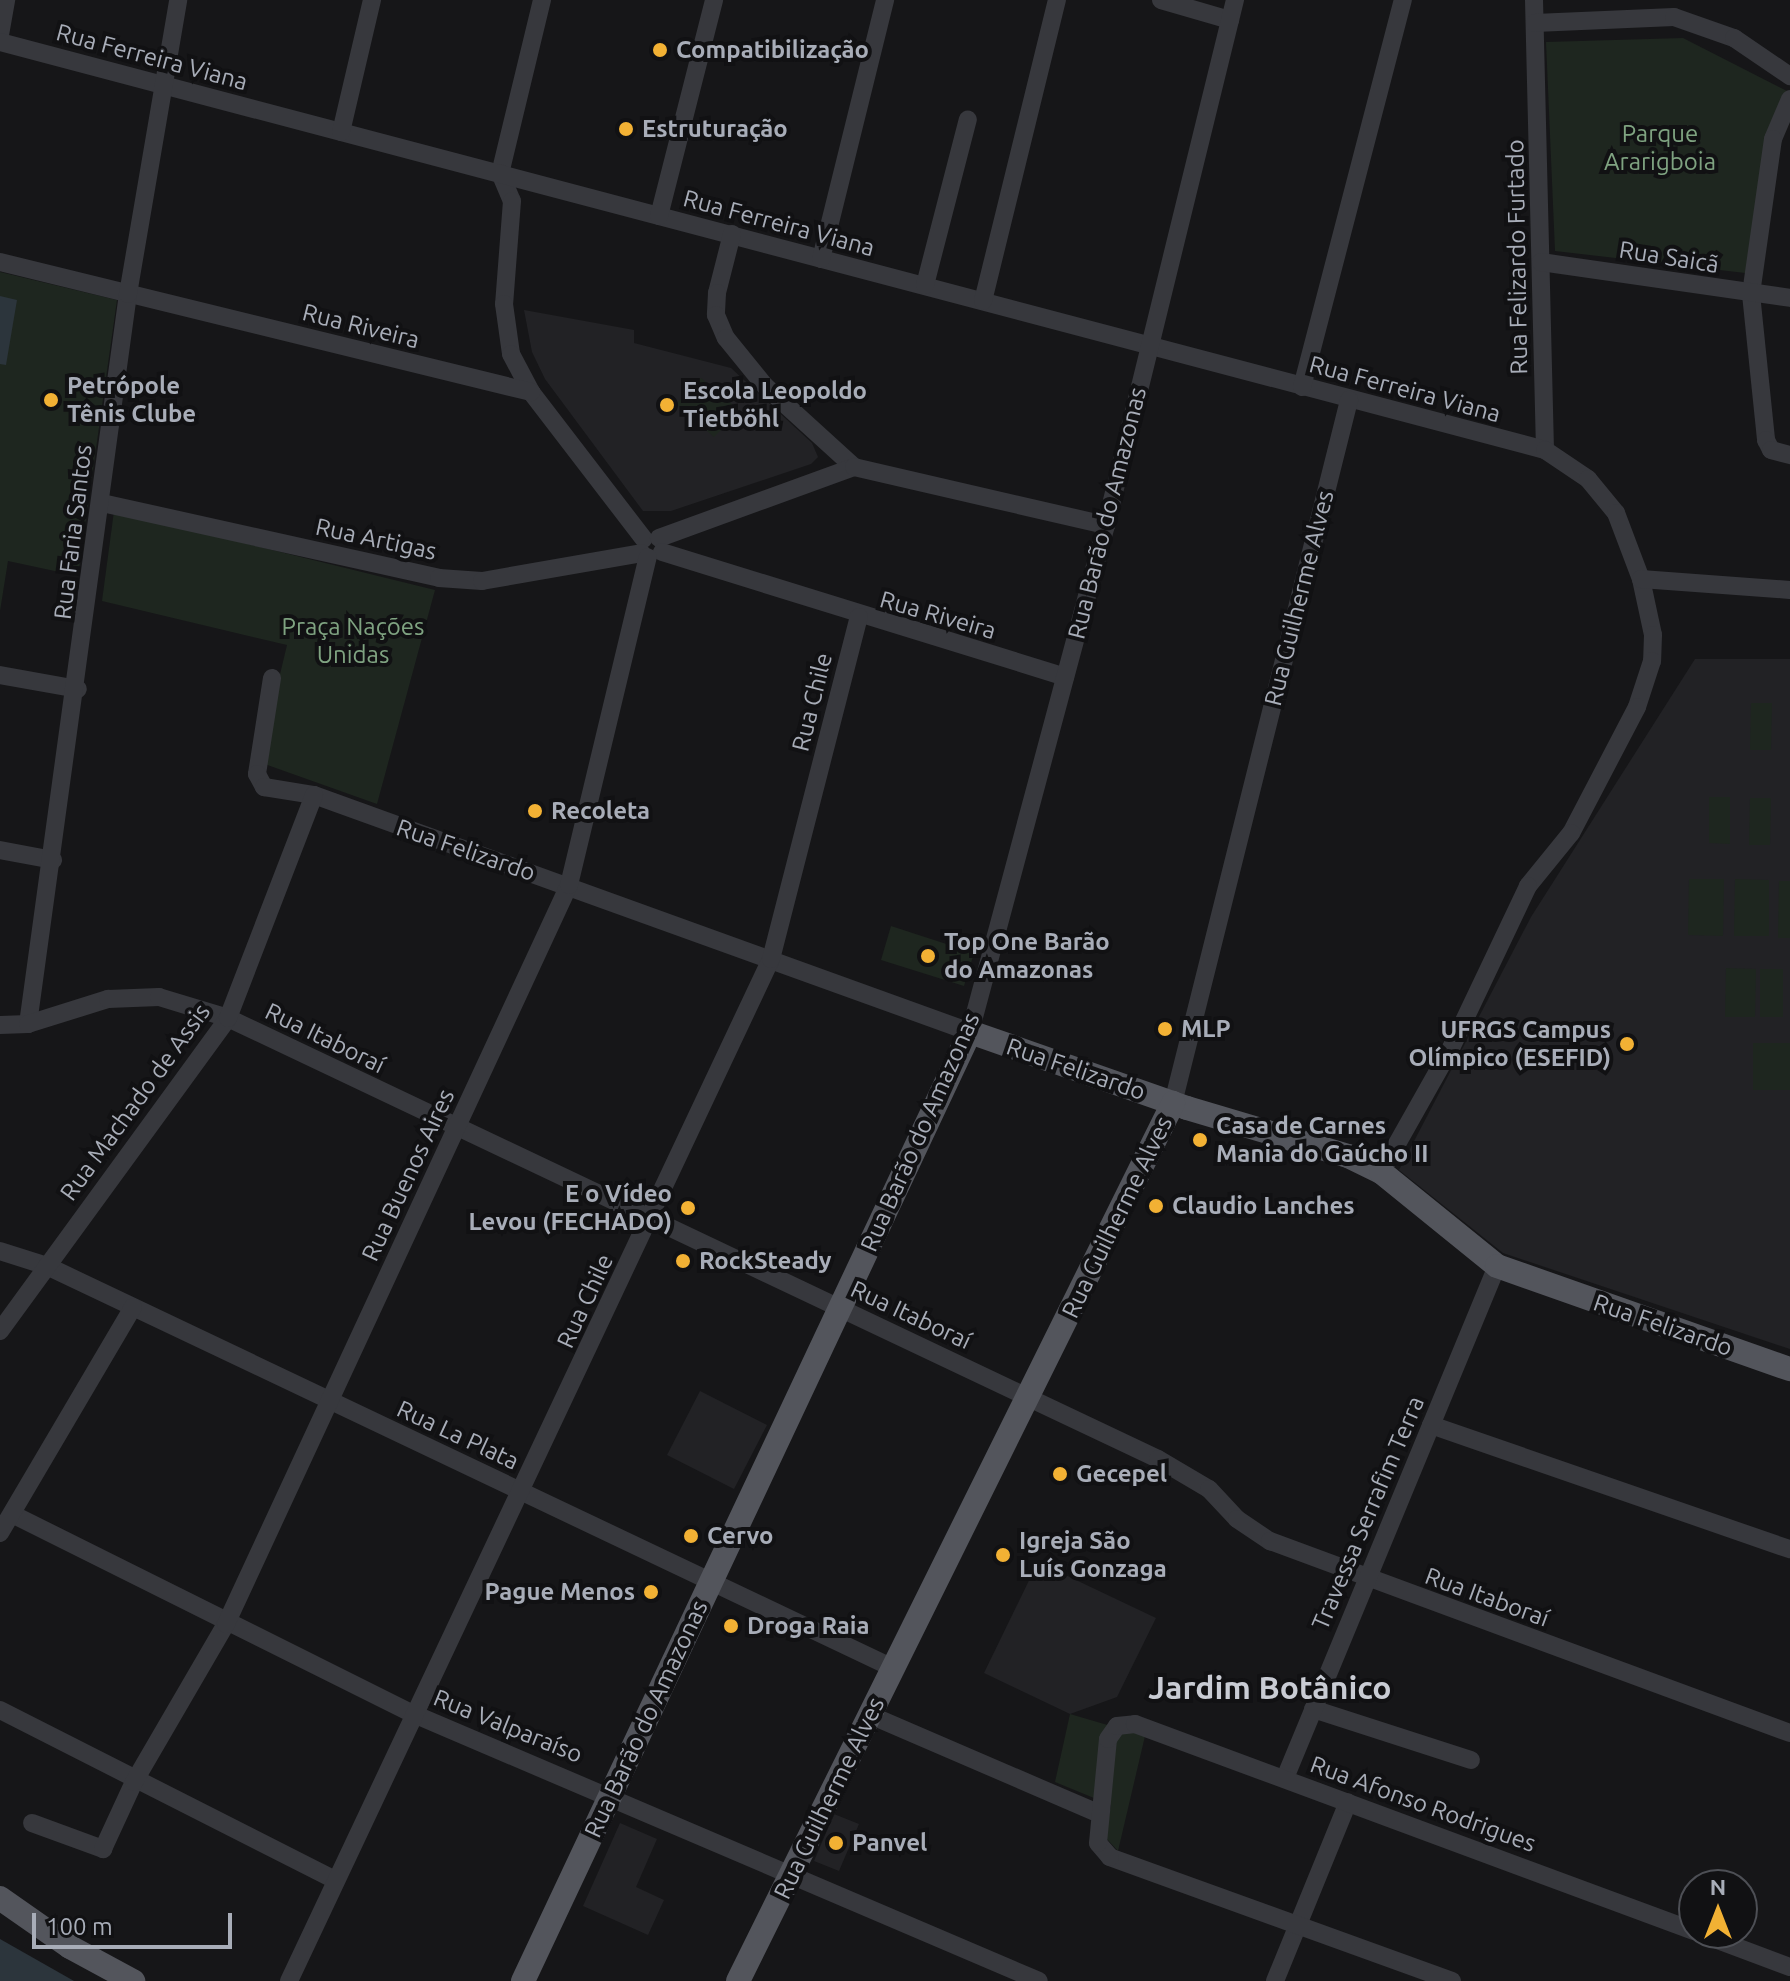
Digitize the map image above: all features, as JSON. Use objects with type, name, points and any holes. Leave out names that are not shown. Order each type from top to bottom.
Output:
[{"type":"main road","name":"Rua Felizardo","points":[[970,1032],[1173,1103],[1312,1144],[1381,1172],[1497,1266],[1790,1369]]},
{"type":"main road","name":"Rua Barão do Amazonas","points":[[523,1981],[970,1032]]},
{"type":"main road","name":"Rua Guilherme Alves","points":[[738,1981],[1173,1103]]},
{"type":"main road","points":[[0,1898],[70,1947],[133,1981]]},
{"type":"street","points":[[0,35],[6,0]]},
{"type":"street","name":"Rua Faria Santos","points":[[28,1024],[78,689],[128,294],[178,0]]},
{"type":"street","points":[[341,132],[372,0]]},
{"type":"street","points":[[542,0],[500,173],[512,201],[504,304],[511,354],[531,392],[651,548]]},
{"type":"street","points":[[659,216],[714,0]]},
{"type":"street","points":[[821,259],[885,0]]},
{"type":"street","points":[[983,301],[1057,0]]},
{"type":"street","points":[[1161,0],[1230,20]]},
{"type":"street","name":"Rua Barão do Amazonas","points":[[970,1032],[1106,525],[1235,0]]},
{"type":"street","points":[[1302,387],[1403,0]]},
{"type":"street","name":"Rua Felizardo Furtado","points":[[1534,0],[1545,450]]},
{"type":"street","points":[[1535,23],[1674,17],[1734,38],[1790,76]]},
{"type":"street","name":"Rua Ferreira Viana","points":[[0,42],[1545,450]]},
{"type":"street","points":[[1790,99],[1773,139],[1751,294],[1765,430],[1771,450],[1790,455]]},
{"type":"street","points":[[925,285],[968,119]]},
{"type":"street","points":[[732,234],[717,293],[716,315],[726,338],[765,386],[854,467],[1106,525]]},
{"type":"street","name":"Rua Riveira","points":[[0,262],[531,392]]},
{"type":"street","name":"Rua Saicã","points":[[1541,262],[1790,298]]},
{"type":"street","name":"Rua Guilherme Alves","points":[[1173,1103],[1349,400]]},
{"type":"street","points":[[1381,1172],[1451,1048],[1514,911],[1571,833],[1637,707],[1652,661],[1653,635],[1641,579],[1616,513],[1588,479],[1545,450]]},
{"type":"street","name":"Rua Artigas","points":[[102,503],[439,578],[482,581],[651,548],[854,467]]},
{"type":"street","name":"Rua Riveira","points":[[651,548],[859,617],[1065,677]]},
{"type":"street","name":"Rua Buenos Aires","points":[[32,1823],[103,1849],[134,1782],[226,1624],[569,885],[651,548]]},
{"type":"street","points":[[1641,579],[1790,590]]},
{"type":"street","name":"Rua Chile","points":[[289,1981],[333,1879],[416,1715],[771,959],[859,617]]},
{"type":"street","points":[[0,675],[78,689]]},
{"type":"street","name":"Rua Felizardo","points":[[272,678],[258,783],[314,795],[970,1032]]},
{"type":"street","name":"Rua Machado de Assis","points":[[0,1331],[228,1018],[314,795]]},
{"type":"street","points":[[0,850],[53,860]]},
{"type":"street","name":"Rua Itaboraí","points":[[0,1025],[28,1024],[108,999],[159,997],[228,1018],[1027,1397],[1209,1489],[1237,1519],[1270,1541],[1790,1733]]},
{"type":"street","name":"Rua La Plata","points":[[0,1251],[47,1266],[893,1668]]},
{"type":"street","name":"Travessa Serrafim Terra","points":[[1285,1778],[1497,1266]]},
{"type":"street","points":[[0,1533],[133,1307]]},
{"type":"street","points":[[1431,1425],[1790,1549]]},
{"type":"street","name":"Rua Valparaíso","points":[[12,1514],[226,1624],[416,1715],[611,1795],[790,1876],[1039,1981]]},
{"type":"street","points":[[1313,1709],[1471,1760]]},
{"type":"street","points":[[0,1710],[134,1782],[333,1879]]},
{"type":"street","points":[[870,1715],[1100,1814],[1098,1843],[1110,1857],[1452,1981]]},
{"type":"street","name":"Rua Afonso Rodrigues","points":[[1100,1814],[1108,1739],[1117,1726],[1135,1724],[1678,1925]]},
{"type":"street","points":[[1275,1981],[1348,1802]]},
{"type":"street","name":"Rua Afonso Rodrigues","points":[[1742,1949],[1790,1967]]},
{"type":"shaded area","points":[[0,296],[17,300],[6,365],[0,364]]},
{"type":"shaded area","name":"Escola Leopoldo Tietböhl","points":[[524,310],[634,330],[634,343],[731,368],[812,443],[818,457],[811,464],[671,511],[643,511],[545,379],[532,352]]},
{"type":"shaded area","name":"UFRGS Campus Olímpico (ESEFID)","points":[[1695,659],[1790,659],[1790,1349],[1503,1253],[1399,1170],[1531,917]]},
{"type":"shaded area","points":[[700,1391],[767,1425],[734,1489],[667,1455]]},
{"type":"shaded area","points":[[1038,1562],[1156,1618],[1117,1697],[1070,1714],[984,1673]]},
{"type":"shaded area","name":"Panvel","points":[[834,1814],[859,1824],[839,1871],[814,1861]]},
{"type":"shaded area","points":[[620,1823],[657,1839],[636,1887],[664,1900],[648,1935],[583,1906]]},
{"type":"shaded area","points":[[0,1939],[74,1981],[0,1981]]},
{"type":"green space","name":"Parque Ararigboia","points":[[1683,38],[1789,92],[1754,274],[1555,251],[1546,42]]},
{"type":"green space","name":"Petrópole Tênis Clube","points":[[0,272],[117,300],[78,576],[8,561],[0,611]]},
{"type":"green space","points":[[701,378],[740,411],[714,437],[676,404]]},
{"type":"green space","name":"Praça Nações Unidas","points":[[114,511],[435,590],[377,804],[259,762],[287,645],[102,601]]},
{"type":"green space","points":[[1751,703],[1772,703],[1771,750],[1750,750]]},
{"type":"green space","points":[[1709,797],[1730,797],[1730,844],[1709,843]]},
{"type":"green space","points":[[1750,798],[1771,798],[1770,845],[1749,845]]},
{"type":"green space","points":[[1689,879],[1724,879],[1723,936],[1688,935]]},
{"type":"green space","points":[[1735,879],[1769,880],[1769,936],[1734,936]]},
{"type":"green space","points":[[1779,881],[1790,881],[1790,938],[1778,938]]},
{"type":"green space","name":"Top One Barão do Amazonas","points":[[891,926],[974,953],[964,986],[881,960]]},
{"type":"green space","points":[[1726,968],[1756,969],[1755,1017],[1725,1017]]},
{"type":"green space","points":[[1760,969],[1783,969],[1783,1017],[1760,1017]]},
{"type":"green space","points":[[1753,1043],[1790,1043],[1790,1090],[1753,1090]]},
{"type":"green space","points":[[1070,1714],[1145,1736],[1118,1851],[1105,1837],[1111,1805],[1055,1782]]},
{"type":"place","name":"Compatibilização","points":[[660,50]]},
{"type":"place","name":"Estruturação","points":[[626,129]]},
{"type":"place","name":"Petrópole Tênis Clube","points":[[51,400]]},
{"type":"place","name":"Escola Leopoldo Tietböhl","points":[[667,405]]},
{"type":"place","name":"Recoleta","points":[[535,811]]},
{"type":"place","name":"Top One Barão do Amazonas","points":[[928,956]]},
{"type":"place","name":"MLP","points":[[1165,1029]]},
{"type":"place","name":"UFRGS Campus Olímpico (ESEFID)","points":[[1627,1044]]},
{"type":"place","name":"Casa de Carnes Mania do Gaúcho II","points":[[1200,1140]]},
{"type":"place","name":"Claudio Lanches","points":[[1156,1206]]},
{"type":"place","name":"E o Vídeo Levou (FECHADO)","points":[[688,1208]]},
{"type":"place","name":"RockSteady","points":[[683,1261]]},
{"type":"place","name":"Gecepel","points":[[1060,1474]]},
{"type":"place","name":"Cervo","points":[[691,1536]]},
{"type":"place","name":"Igreja São Luís Gonzaga","points":[[1003,1555]]},
{"type":"place","name":"Pague Menos","points":[[651,1592]]},
{"type":"place","name":"Droga Raia","points":[[731,1626]]},
{"type":"place","name":"Panvel","points":[[836,1843]]},
{"type":"district","name":"Jardim Botânico","points":[[1270,1687]]}]
